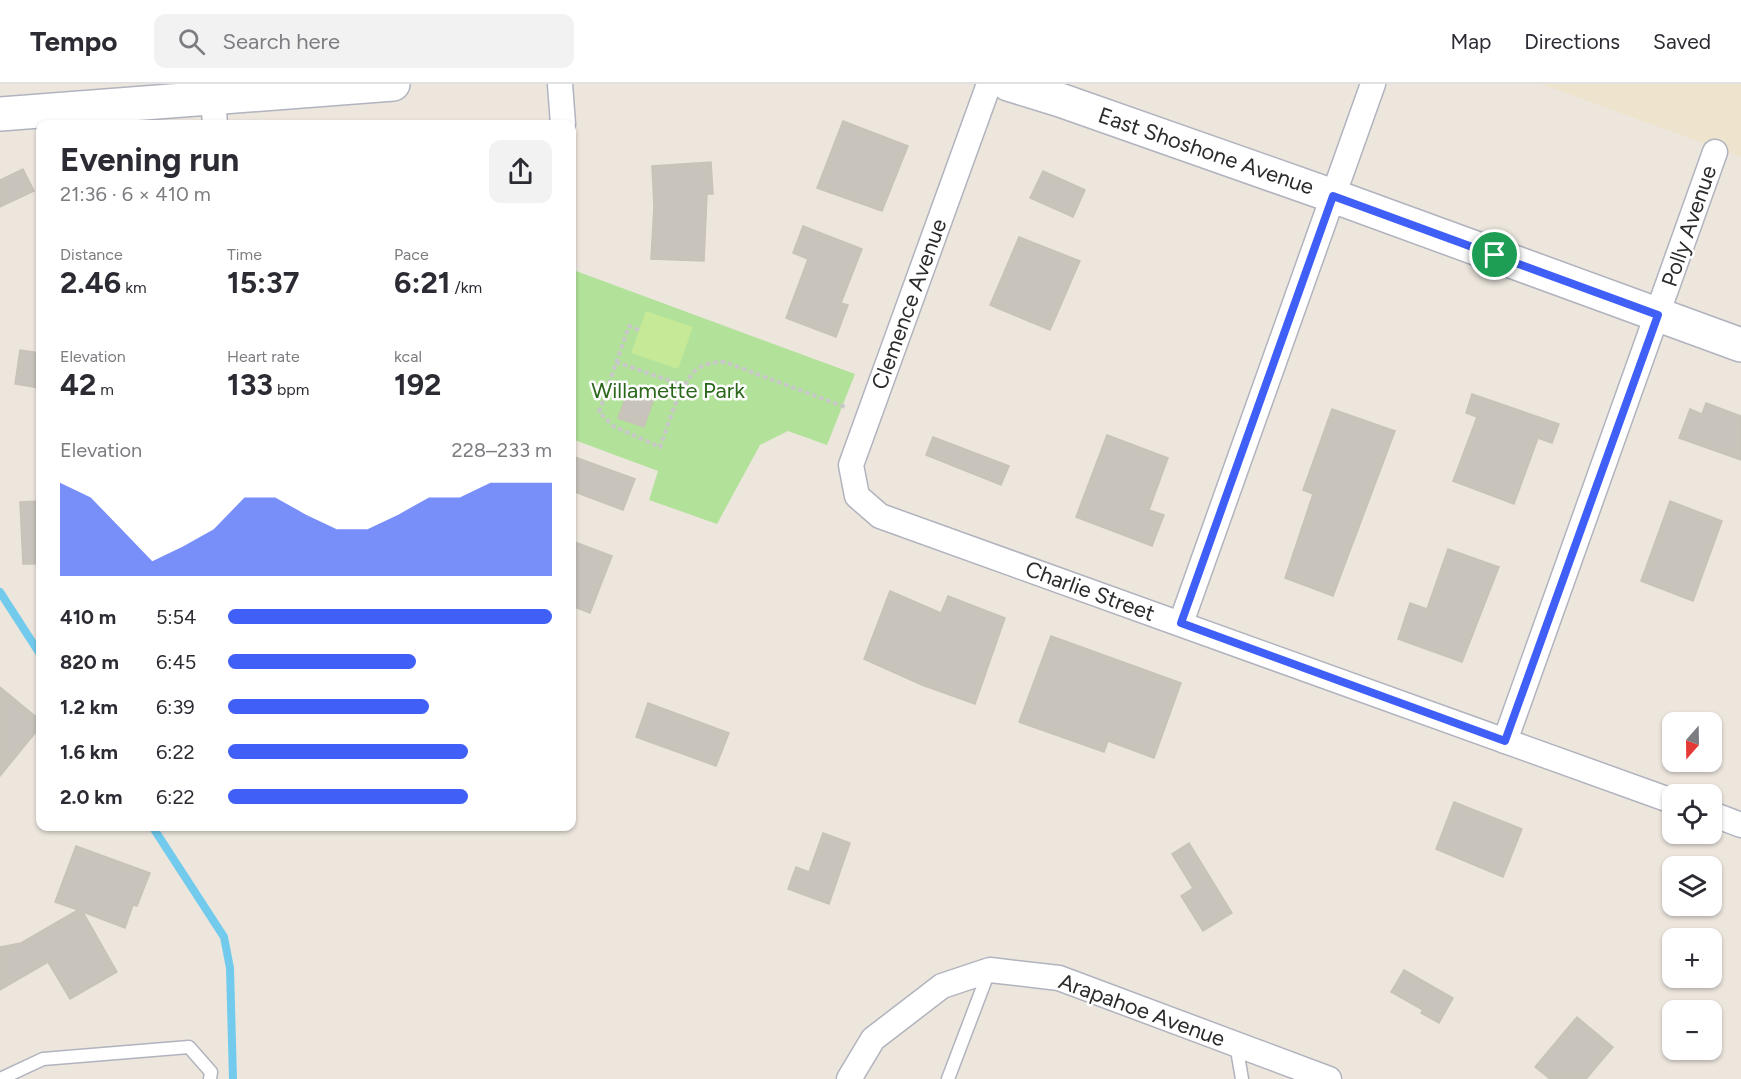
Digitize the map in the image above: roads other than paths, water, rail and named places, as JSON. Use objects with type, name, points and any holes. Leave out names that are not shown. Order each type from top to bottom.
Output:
[{"type":"street","points":[[0,114],[214,112],[393,84]]},
{"type":"street","points":[[560,84],[563,120]]},
{"type":"street","name":"Clemence Avenue","points":[[880,516],[857,496],[851,465],[989,84]]},
{"type":"street","name":"East Shoshone Avenue","points":[[1008,84],[1060,100],[1333,196],[1741,345]]},
{"type":"street","points":[[1181,623],[1373,84]]},
{"type":"street","name":"Polly Avenue","points":[[1505,741],[1715,152]]},
{"type":"street","name":"Charlie Street","points":[[880,516],[1662,797]]},
{"type":"street","points":[[1722,818],[1741,825]]},
{"type":"street","name":"Arapahoe Avenue","points":[[849,1079],[873,1039],[942,986],[990,970],[1059,978],[1329,1079]]},
{"type":"lane","points":[[948,1079],[990,970]]},
{"type":"lane","points":[[1236,1044],[1242,1079]]},
{"type":"lane","points":[[0,1079],[43,1059],[189,1047],[211,1072],[210,1079]]},
{"type":"waterway","points":[[0,592],[36,648]]},
{"type":"waterway","points":[[155,831],[224,937],[230,968],[233,1079]]},
{"type":"park label","name":"Willamette Park","points":[[668,390]]}]
